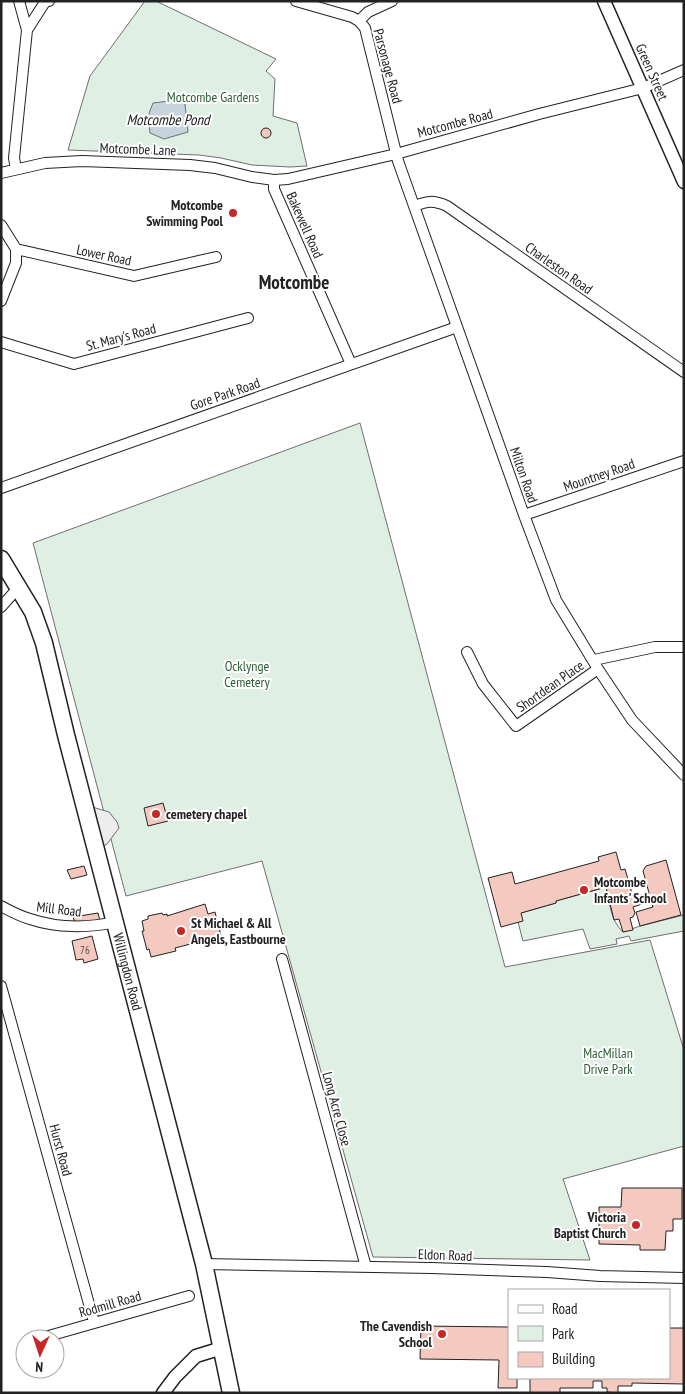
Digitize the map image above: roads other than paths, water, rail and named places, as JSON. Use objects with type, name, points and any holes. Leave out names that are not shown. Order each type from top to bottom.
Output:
[{"type":"main road","name":"Willingdon Road","points":[[1,559],[33,612],[44,643],[68,744],[204,1264],[231,1393]]},
{"type":"street","points":[[16,169],[14,158],[27,30],[20,1]]},
{"type":"street","name":"Parsonage Road","points":[[296,1],[352,17],[360,21],[365,28],[396,154]]},
{"type":"street","points":[[360,21],[368,12],[392,1]]},
{"type":"street","name":"Green Street","points":[[604,1],[684,182]]},
{"type":"street","points":[[27,30],[44,2]]},
{"type":"street","name":"Motcombe Road","points":[[274,180],[288,179],[396,154],[539,114],[643,88],[684,70]]},
{"type":"street","name":"Milton Road","points":[[396,154],[556,600],[632,720],[684,775]]},
{"type":"street","name":"Motcombe Lane","points":[[1,173],[65,161],[190,165],[274,180]]},
{"type":"street","name":"Bakewell Road","points":[[274,180],[274,189],[351,364]]},
{"type":"street","name":"Charleston Road","points":[[414,206],[436,201],[447,206],[684,372]]},
{"type":"street","points":[[1,225],[16,249],[16,264],[1,301]]},
{"type":"street","name":"Lower Road","points":[[16,249],[134,276],[216,258]]},
{"type":"street","name":"St. Mary's Road","points":[[1,342],[74,364],[248,318]]},
{"type":"street","name":"Gore Park Road","points":[[1,488],[457,327]]},
{"type":"street","name":"Mountney Road","points":[[524,515],[684,461]]},
{"type":"street","points":[[1,607],[18,588]]},
{"type":"street","points":[[596,665],[655,647],[684,646]]},
{"type":"street","name":"Shortdean Place","points":[[467,652],[483,684],[516,726],[596,665]]},
{"type":"street","name":"Mill Road","points":[[1,906],[28,919],[45,924],[84,926],[115,922]]},
{"type":"street","name":"Long Acre Close","points":[[282,959],[366,1267]]},
{"type":"street","name":"Hurst Road","points":[[1,986],[94,1322]]},
{"type":"street","name":"Eldon Road","points":[[204,1264],[538,1271],[600,1276],[684,1278]]},
{"type":"street","name":"Rodmill Road","points":[[65,1331],[189,1296]]},
{"type":"street","points":[[163,1393],[175,1377],[196,1356],[222,1348]]},
{"type":"water","name":"Motcombe Pond","points":[[177,100],[185,104],[188,132],[164,139],[150,133],[148,116],[153,103]]},
{"type":"place","name":"Motcombe Swimming Pool","points":[[233,213]]},
{"type":"place","name":"cemetery chapel","points":[[156,814]]},
{"type":"place","name":"Motcombe Infants' School","points":[[584,890]]},
{"type":"place","name":"St Michael & All Angels, Eastbourne","points":[[181,931]]},
{"type":"place","name":"Victoria Baptist Church","points":[[636,1225]]},
{"type":"place","name":"The Cavendish School","points":[[442,1334]]},
{"type":"district","name":"Motcombe","points":[[294,282]]},
{"type":"park label","name":"Motcombe Gardens","points":[[213,97]]},
{"type":"park label","name":"Ocklynge Cemetery","points":[[247,674]]},
{"type":"park label","name":"MacMillan Drive Park","points":[[608,1062]]}]
